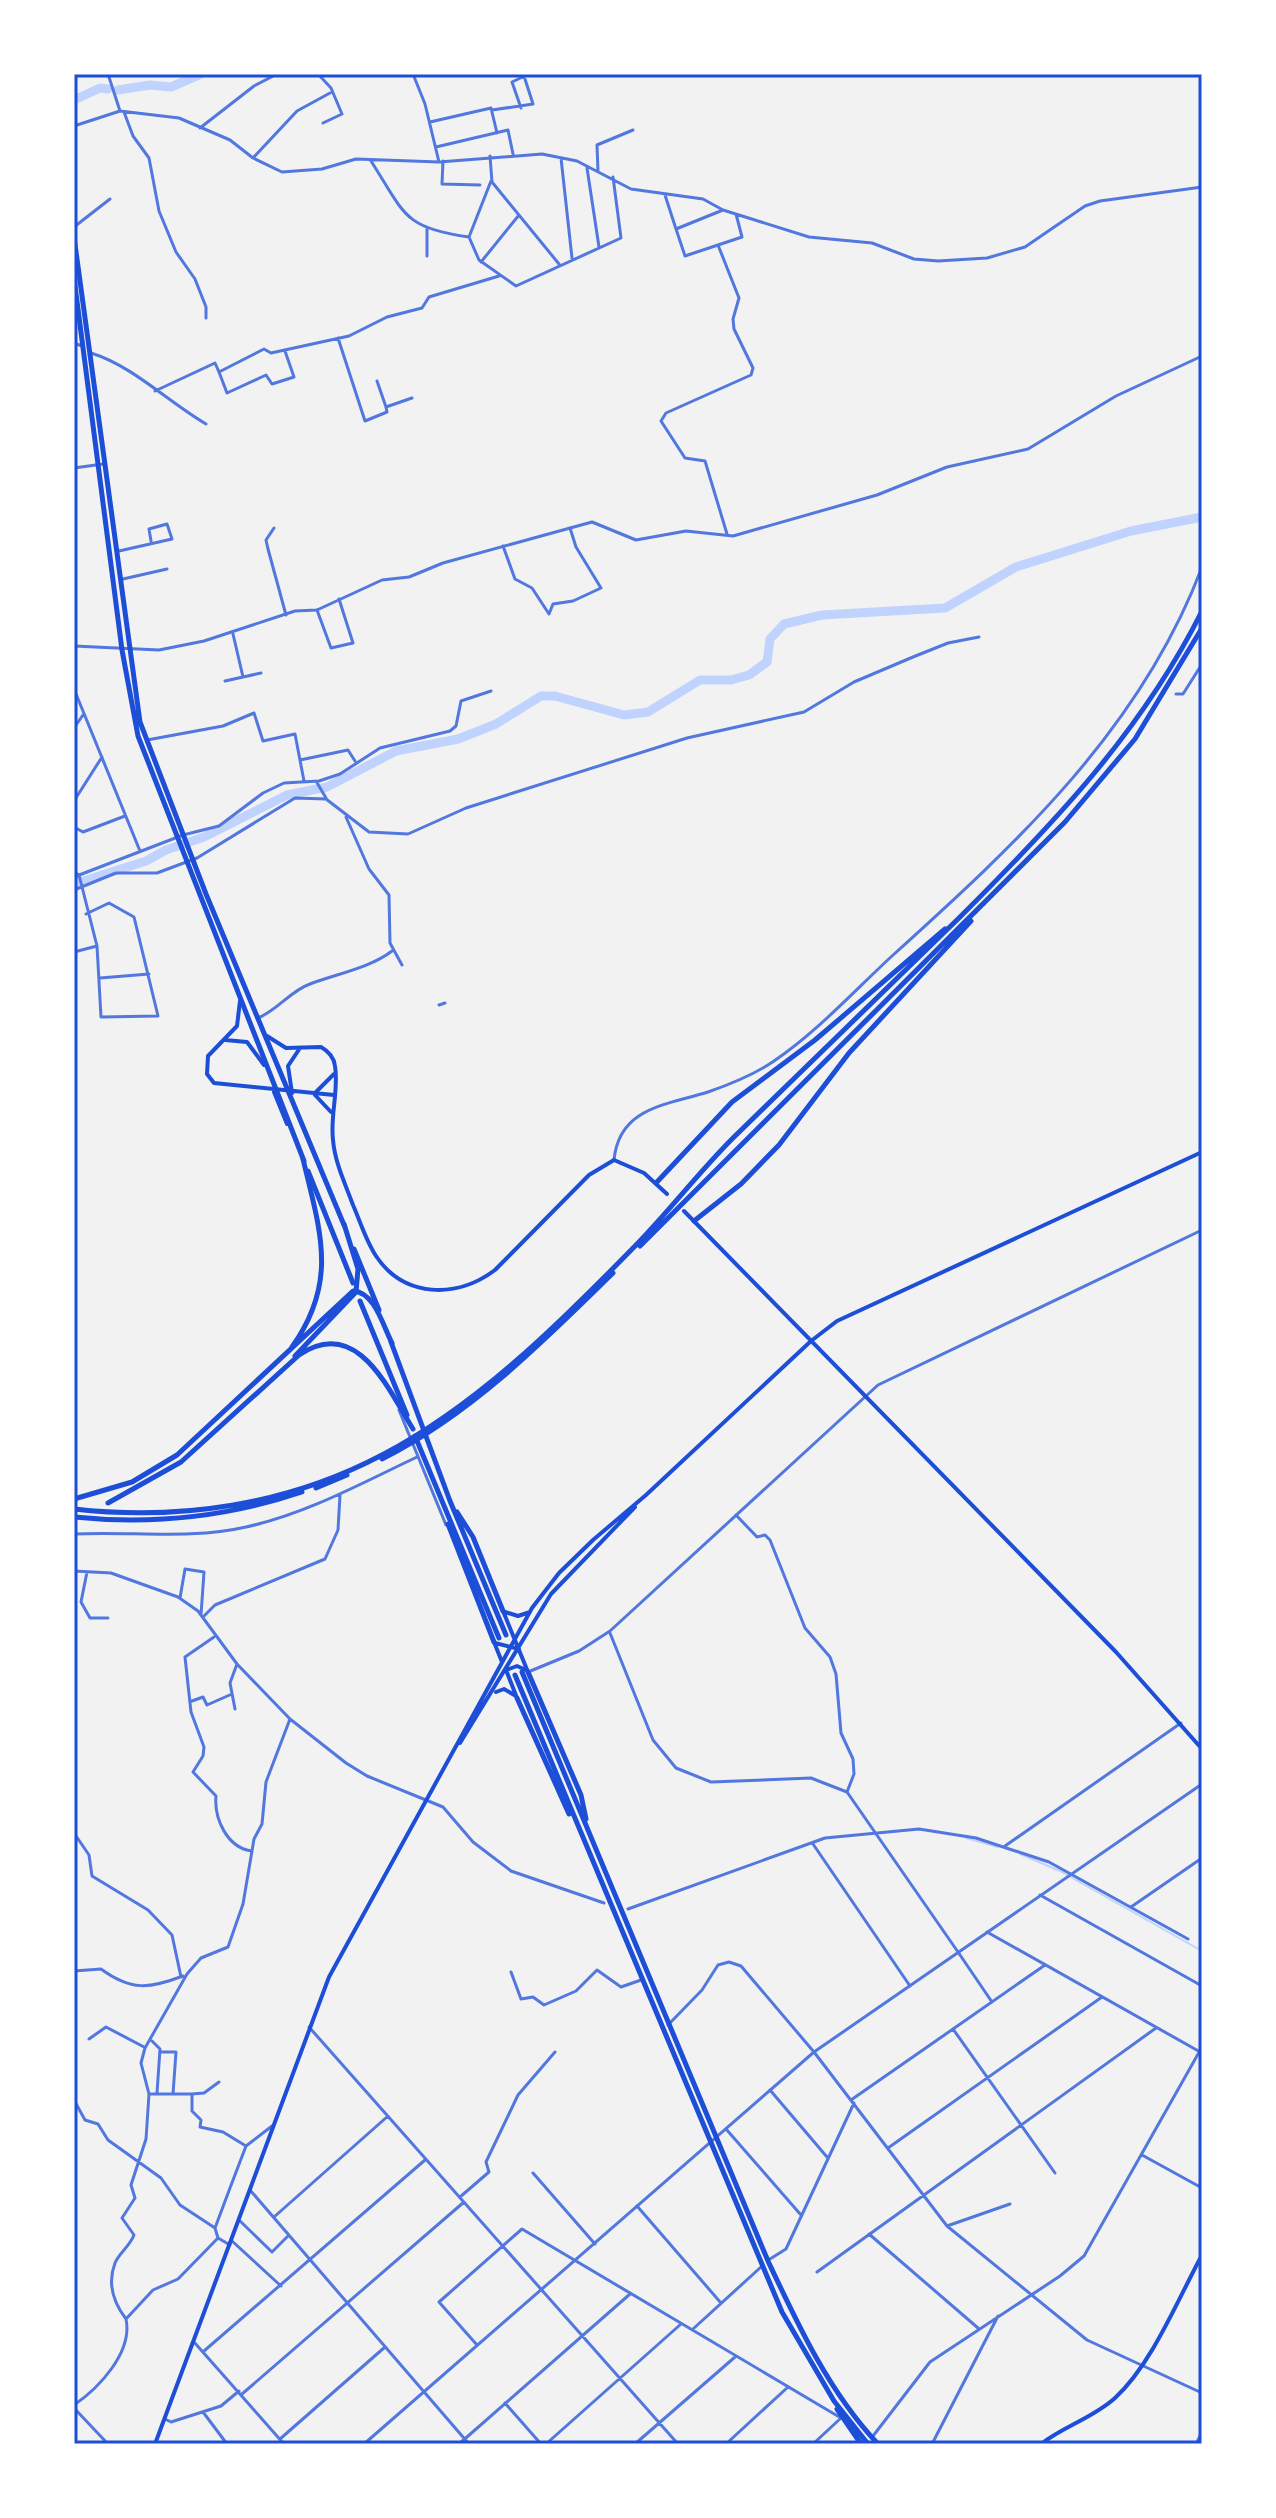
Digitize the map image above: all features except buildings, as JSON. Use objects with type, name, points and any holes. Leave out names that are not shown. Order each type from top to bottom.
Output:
[{"type":"highway","points":[[74,237],[138,736],[189,858],[353,1283]]},
{"type":"highway","points":[[74,278],[119,580],[125,650],[145,740],[181,838]]},
{"type":"highway","points":[[429,1430],[508,1367],[586,1295],[732,1139],[1044,834],[1114,753],[1165,680],[1202,611]]},
{"type":"highway","points":[[74,1517],[156,1520],[243,1509],[335,1481],[408,1443],[475,1399],[557,1327],[1065,822],[1120,758],[1170,686],[1202,628]]},
{"type":"highway","points":[[189,858],[344,1224],[450,1501],[506,1635]]},
{"type":"highway","points":[[694,1221],[741,1184],[779,1145],[849,1053],[995,893]]},
{"type":"highway","points":[[656,1183],[732,1102],[815,1040],[937,932],[950,927]]},
{"type":"highway","points":[[286,1354],[311,1315],[322,1274],[321,1229],[303,1159]]},
{"type":"highway","points":[[289,1364],[309,1338],[347,1305],[356,1291],[358,1269],[344,1224]]},
{"type":"highway","points":[[74,1499],[132,1482],[170,1460],[207,1430],[350,1292],[356,1291],[370,1298],[392,1343]]},
{"type":"highway","points":[[360,1301],[496,1640]]},
{"type":"highway","points":[[108,1503],[181,1462],[289,1364],[316,1346],[346,1348],[373,1364],[413,1429]]},
{"type":"highway","points":[[74,1509],[182,1511],[255,1502],[334,1477],[408,1443]]},
{"type":"highway","points":[[450,1501],[473,1537],[503,1611]]},
{"type":"highway","points":[[442,1503],[451,1536],[496,1640]]},
{"type":"highway","points":[[522,1673],[581,1795],[589,1833],[768,2261],[812,2350],[870,2441]]},
{"type":"highway","points":[[522,1673],[581,1836],[762,2267],[806,2356],[841,2418],[861,2444]]},
{"type":"highway","points":[[517,1698],[556,1791],[581,1836]]},
{"type":"highway","points":[[834,2401],[870,2441],[878,2444]]},
{"type":"main road","points":[[231,968],[241,1012],[237,1026],[208,1056],[209,1078],[219,1085],[334,1095]]},
{"type":"main road","points":[[259,1021],[278,1045],[300,1048],[313,1045],[327,1050],[335,1062],[332,1115],[337,1163],[372,1250],[393,1275],[433,1291],[467,1286],[487,1276],[589,1175],[614,1160],[630,1164],[667,1194]]},
{"type":"main road","points":[[224,1041],[247,1042],[258,1053],[303,1159]]},
{"type":"main road","points":[[300,1048],[290,1060],[288,1073],[302,1123]]},
{"type":"main road","points":[[313,1094],[327,1085],[335,1072]]},
{"type":"main road","points":[[313,1094],[325,1102],[332,1115]]},
{"type":"main road","points":[[155,2444],[309,2027],[347,1941],[509,1649],[531,1611],[559,1573],[811,1341],[853,1312],[1202,1152]]},
{"type":"main road","points":[[684,1211],[1181,1723],[1202,1749]]},
{"type":"main road","points":[[447,1761],[492,1696],[558,1586],[646,1495]]},
{"type":"main road","points":[[503,1611],[512,1617],[531,1611]]},
{"type":"main road","points":[[503,1611],[519,1649],[522,1673]]},
{"type":"main road","points":[[496,1640],[509,1649],[519,1649]]},
{"type":"main road","points":[[496,1640],[517,1698]]},
{"type":"main road","points":[[512,1660],[522,1673]]},
{"type":"main road","points":[[502,1662],[512,1660]]},
{"type":"main road","points":[[506,1670],[517,1666],[522,1673]]},
{"type":"main road","points":[[492,1696],[504,1689],[517,1698]]},
{"type":"main road","points":[[1041,2444],[1113,2400],[1142,2364],[1202,2255]]},
{"type":"street","points":[[108,74],[133,136],[149,158],[156,203],[176,252],[195,279],[206,307],[206,318]]},
{"type":"street","points":[[200,128],[254,86],[277,74]]},
{"type":"street","points":[[318,74],[342,114],[323,123]]},
{"type":"street","points":[[413,74],[441,162],[442,184],[480,185]]},
{"type":"street","points":[[430,122],[492,110],[521,108],[533,104],[527,75],[512,82],[521,108]]},
{"type":"street","points":[[253,158],[297,111],[330,93]]},
{"type":"street","points":[[492,110],[497,133]]},
{"type":"street","points":[[74,126],[122,112],[179,118],[230,140],[253,158],[282,172],[297,173],[370,160],[441,162],[513,154],[561,158],[613,177],[631,189],[703,199],[723,210],[818,239],[872,243],[914,259],[964,261],[1025,247],[1085,206],[1100,201],[1202,187]]},
{"type":"street","points":[[436,147],[508,130],[513,154]]},
{"type":"street","points":[[598,171],[598,143],[633,130]]},
{"type":"street","points":[[490,156],[491,180],[469,237],[481,262],[516,286],[621,238],[613,177]]},
{"type":"street","points":[[561,158],[572,258]]},
{"type":"street","points":[[370,160],[405,214],[427,229],[469,237]]},
{"type":"street","points":[[587,166],[599,247]]},
{"type":"street","points":[[491,180],[559,264]]},
{"type":"street","points":[[665,195],[685,256],[742,237],[735,214]]},
{"type":"street","points":[[74,227],[110,199]]},
{"type":"street","points":[[676,229],[723,210]]},
{"type":"street","points":[[481,262],[519,215]]},
{"type":"street","points":[[427,229],[427,256]]},
{"type":"street","points":[[718,245],[739,298],[734,329],[753,368],[751,375],[666,413],[661,421],[685,458],[705,461],[727,534]]},
{"type":"street","points":[[219,372],[253,352],[285,351],[338,338],[387,317],[422,308],[429,297],[499,276]]},
{"type":"street","points":[[338,338],[365,421],[387,412],[377,381]]},
{"type":"street","points":[[74,343],[82,346]]},
{"type":"street","points":[[155,391],[215,363],[227,393],[266,375],[272,384],[294,377],[285,351]]},
{"type":"street","points":[[89,352],[124,367],[206,424]]},
{"type":"street","points":[[74,646],[159,650],[233,634],[286,615],[317,610],[382,580],[409,577],[503,546],[592,522],[636,540],[686,531],[727,534],[877,495],[947,467],[1028,449],[1116,396],[1202,356]]},
{"type":"street","points":[[386,407],[412,398]]},
{"type":"street","points":[[74,468],[101,465]]},
{"type":"street","points":[[167,524],[172,539],[156,545],[151,541],[149,529],[167,524]]},
{"type":"street","points":[[274,528],[266,540],[286,615]]},
{"type":"street","points":[[503,546],[515,579],[532,588],[549,614],[553,604],[573,601],[601,588],[576,547],[570,528]]},
{"type":"street","points":[[115,552],[151,541]]},
{"type":"street","points":[[614,1160],[624,1126],[643,1111],[734,1083],[774,1061],[819,1026],[983,875],[1063,791],[1102,745],[1152,676],[1177,629],[1202,567]]},
{"type":"street","points":[[119,580],[167,569]]},
{"type":"street","points":[[317,610],[331,648],[353,643],[339,599]]},
{"type":"street","points":[[233,634],[243,677]]},
{"type":"street","points":[[316,782],[326,797],[346,816],[369,832],[408,834],[472,805],[687,738],[804,712],[854,682],[889,667],[948,643],[979,637]]},
{"type":"street","points":[[1176,694],[1183,694],[1202,664]]},
{"type":"street","points":[[225,681],[261,673]]},
{"type":"street","points":[[74,689],[140,851]]},
{"type":"street","points":[[86,914],[109,903],[134,917],[158,1016],[101,1017],[97,946],[86,914],[81,886],[76,876],[140,851],[219,826],[263,793],[284,783],[316,782],[340,774],[355,761],[380,748],[450,731],[456,726],[461,701],[491,691]]},
{"type":"street","points":[[74,728],[84,713]]},
{"type":"street","points":[[145,740],[223,726],[254,713],[263,741],[295,734],[304,781]]},
{"type":"street","points":[[300,760],[348,750],[355,761]]},
{"type":"street","points":[[74,801],[102,757]]},
{"type":"street","points":[[74,890],[116,873],[157,873],[222,844],[287,800],[326,797]]},
{"type":"street","points":[[74,827],[83,832],[125,816]]},
{"type":"street","points":[[346,816],[369,869],[389,895],[392,950]]},
{"type":"street","points":[[74,952],[97,946]]},
{"type":"street","points":[[900,949],[906,954]]},
{"type":"street","points":[[392,950],[400,956],[402,965]]},
{"type":"street","points":[[259,1021],[277,1010],[285,999],[311,983],[350,970],[392,950]]},
{"type":"street","points":[[99,978],[149,974]]},
{"type":"street","points":[[439,1005],[445,1003]]},
{"type":"street","points":[[522,1673],[579,1651],[610,1631],[878,1385],[1202,1230]]},
{"type":"street","points":[[397,1404],[451,1536]]},
{"type":"street","points":[[74,1534],[127,1535],[245,1528],[340,1493],[417,1457]]},
{"type":"street","points":[[202,1616],[215,1605],[325,1559],[338,1530],[340,1493]]},
{"type":"street","points":[[736,1515],[757,1537],[765,1535],[770,1540],[805,1628],[830,1657],[836,1674],[841,1733],[853,1759],[854,1774],[847,1792]]},
{"type":"street","points":[[180,1599],[185,1569],[204,1572],[202,1616]]},
{"type":"street","points":[[74,1571],[111,1573],[180,1599],[202,1616],[214,1637],[237,1664],[290,1719],[355,1769],[443,1807],[473,1842],[511,1871],[604,1903]]},
{"type":"street","points":[[87,1572],[81,1602],[90,1618],[108,1618]]},
{"type":"street","points":[[74,1605],[81,1602]]},
{"type":"street","points":[[610,1631],[653,1740],[676,1768],[711,1782],[811,1778],[847,1792],[992,2002]]},
{"type":"street","points":[[214,1637],[185,1657],[191,1712],[204,1747],[194,1776],[216,1796],[215,1812],[224,1831],[236,1846],[251,1851]]},
{"type":"street","points":[[235,1709],[230,1683],[237,1664]]},
{"type":"street","points":[[192,1701],[203,1697],[207,1705],[232,1694]]},
{"type":"street","points":[[108,2444],[74,2406],[113,2367],[128,2328],[113,2299],[112,2288],[116,2262],[134,2235],[122,2218],[135,2198],[131,2185],[146,2139],[149,2094],[141,2063],[145,2048],[152,2041],[166,2007],[179,1992],[187,1974],[201,1958],[228,1947],[243,1904],[251,1851],[262,1824],[266,1782],[290,1719]]},
{"type":"street","points":[[1005,1846],[1181,1723]]},
{"type":"street","points":[[364,2444],[814,2052],[1202,1784]]},
{"type":"street","points":[[628,1909],[812,1842],[919,1829],[943,1831],[1005,1846],[1069,1875],[1188,1939]]},
{"type":"street","points":[[74,1833],[89,1855],[92,1876],[148,1910],[172,1935],[181,1977]]},
{"type":"street","points":[[812,1842],[910,1986]]},
{"type":"street","points":[[1131,1907],[1202,1858]]},
{"type":"street","points":[[1040,1895],[1202,1986]]},
{"type":"street","points":[[870,2441],[930,2362],[1028,2294],[1060,2276],[1084,2256],[1201,2051],[987,1932]]},
{"type":"street","points":[[668,2025],[702,1990],[718,1965],[729,1962],[741,1966],[814,2052],[947,2226],[1087,2340],[1202,2393]]},
{"type":"street","points":[[692,2330],[768,2261],[786,2249],[852,2102],[1045,1965]]},
{"type":"street","points":[[74,1971],[101,1969],[120,1983],[136,1988],[154,1987],[187,1974]]},
{"type":"street","points":[[511,1972],[521,1999],[533,1997],[544,2005],[576,1991],[597,1970],[621,1987],[642,1980]]},
{"type":"street","points":[[888,2148],[1102,1997]]},
{"type":"street","points":[[89,2039],[106,2027],[145,2048]]},
{"type":"street","points":[[309,2027],[678,2444]]},
{"type":"street","points":[[817,2272],[1156,2028]]},
{"type":"street","points":[[953,2029],[1055,2173]]},
{"type":"street","points":[[152,2041],[160,2052],[157,2093]]},
{"type":"street","points":[[160,2052],[176,2052],[173,2094]]},
{"type":"street","points":[[460,2197],[489,2172],[486,2162],[518,2095],[555,2052]]},
{"type":"street","points":[[149,2094],[204,2093],[219,2082]]},
{"type":"street","points":[[770,2090],[827,2157]]},
{"type":"street","points":[[192,2094],[192,2111],[201,2120],[200,2127],[223,2132],[246,2146]]},
{"type":"street","points":[[74,2100],[85,2120],[98,2124],[108,2140],[161,2178],[180,2205],[215,2228]]},
{"type":"street","points":[[274,2217],[388,2116]]},
{"type":"street","points":[[218,2238],[215,2228],[246,2146],[272,2126]]},
{"type":"street","points":[[726,2129],[801,2215]]},
{"type":"street","points":[[1142,2155],[1202,2188]]},
{"type":"street","points":[[204,2351],[426,2159]]},
{"type":"street","points":[[533,2173],[595,2244]]},
{"type":"street","points":[[250,2190],[469,2444]]},
{"type":"street","points":[[165,2419],[171,2422],[221,2406],[240,2393],[348,2305],[464,2202]]},
{"type":"street","points":[[947,2226],[1010,2204]]},
{"type":"street","points":[[637,2206],[721,2303]]},
{"type":"street","points":[[239,2220],[272,2252],[289,2235]]},
{"type":"street","points":[[477,2345],[439,2302],[522,2229],[841,2418],[813,2444]]},
{"type":"street","points":[[868,2234],[978,2328]]},
{"type":"street","points":[[126,2319],[153,2290],[178,2279],[218,2238]]},
{"type":"street","points":[[218,2238],[231,2243],[281,2286]]},
{"type":"street","points":[[459,2444],[630,2294]]},
{"type":"street","points":[[934,2443],[998,2316]]},
{"type":"street","points":[[505,2403],[544,2444],[681,2324]]},
{"type":"street","points":[[194,2342],[284,2444]]},
{"type":"street","points":[[280,2439],[385,2347]]},
{"type":"street","points":[[635,2444],[736,2357]]},
{"type":"street","points":[[726,2444],[788,2387]]},
{"type":"street","points":[[203,2411],[227,2444]]},
{"type":"street","points":[[1196,2444],[1202,2432]]},
{"type":"waterway","points":[[118,90],[150,85],[171,87],[201,74]]},
{"type":"waterway","points":[[74,100],[100,88],[108,89]]},
{"type":"waterway","points":[[74,884],[146,861],[166,850],[204,837],[287,795],[327,787],[396,751],[458,739],[496,724],[541,696],[555,696],[624,715],[648,712],[700,680],[731,680],[749,675],[767,662],[770,639],[784,624],[822,615],[945,608],[1016,567],[1131,531],[1202,517]]},
{"type":"waterway","points":[[966,1838],[998,1847]]},
{"type":"waterway","points":[[1020,1854],[1060,1871],[1202,1951]]}]
